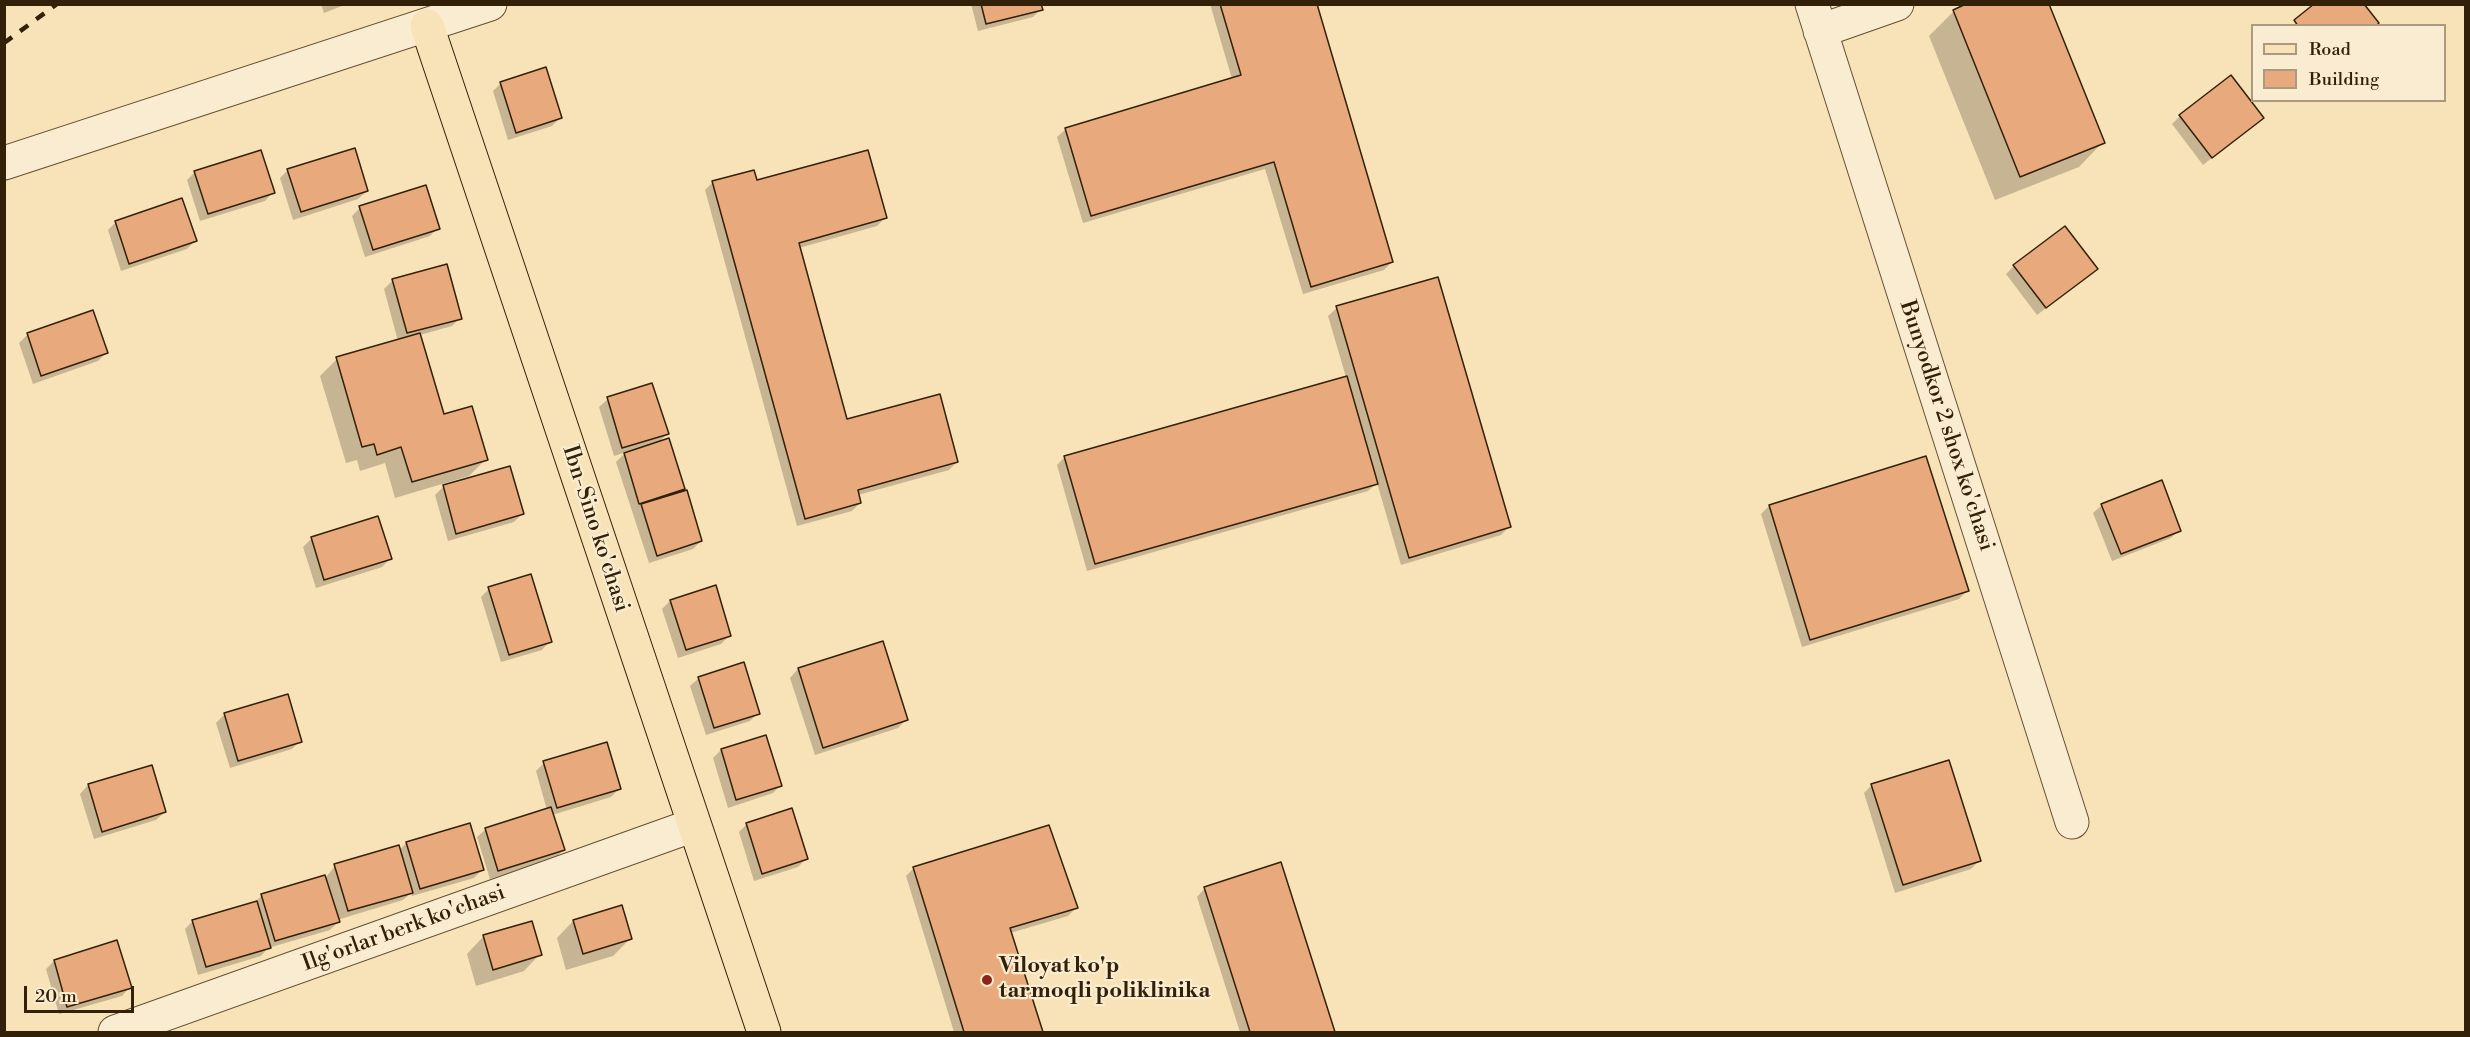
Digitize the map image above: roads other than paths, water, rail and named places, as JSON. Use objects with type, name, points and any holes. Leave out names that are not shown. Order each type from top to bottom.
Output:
[{"type":"main road","name":"Ibn-Sino ko'chasi","points":[[427,26],[764,1032]]},
{"type":"street","points":[[4,163],[490,4]]},
{"type":"street","name":"Bunyodkor 2 shox ko'chasi","points":[[1897,4],[1816,18],[2072,822]]},
{"type":"street","name":"Ilg'orlar berk ko'chasi","points":[[114,1032],[694,825]]},
{"type":"railway","points":[[4,43],[57,4]]},
{"type":"place","name":"Viloyat ko'p tarmoqli poliklinika","points":[[987,980]]}]
